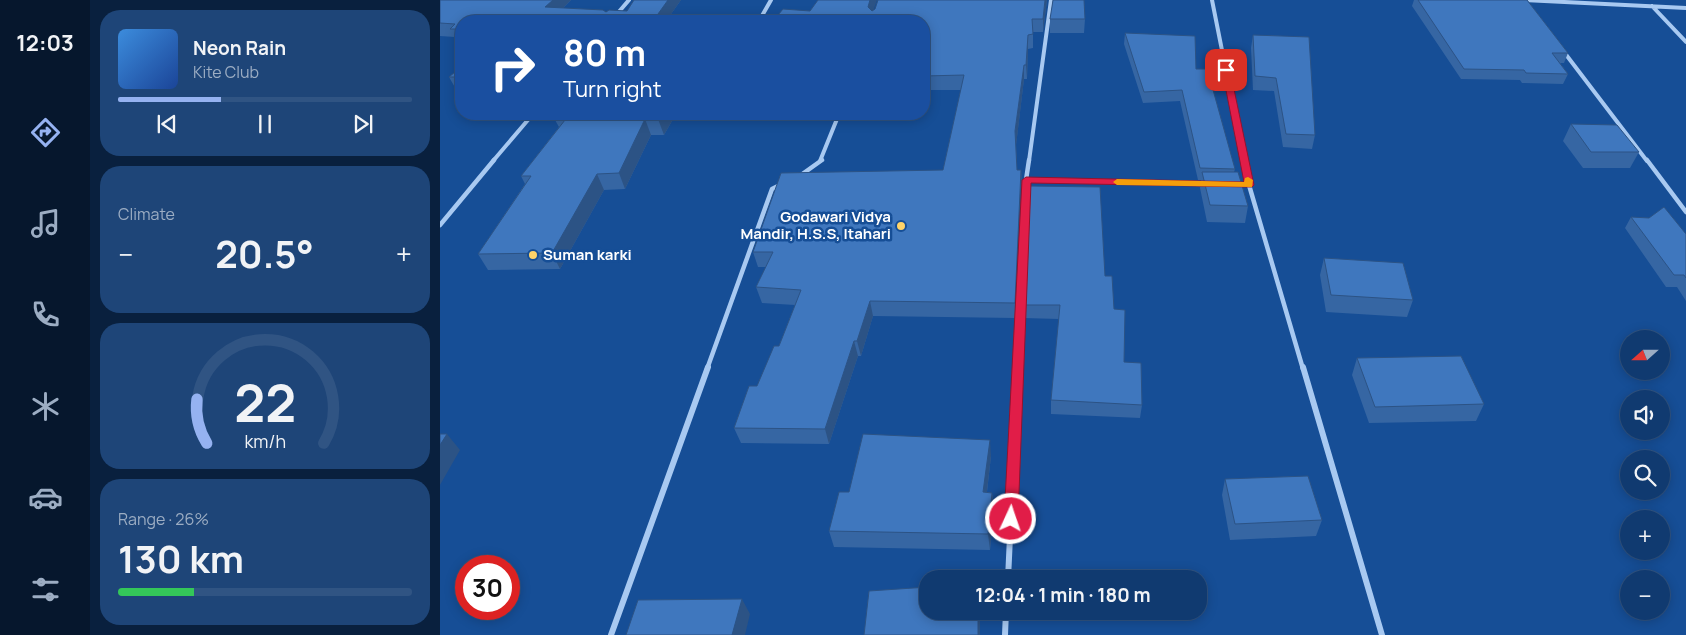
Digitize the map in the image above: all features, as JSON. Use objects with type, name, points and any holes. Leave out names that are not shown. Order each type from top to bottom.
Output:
[{"type":"street","points":[[616,15],[629,0]]},
{"type":"street","points":[[762,15],[771,0]]},
{"type":"street","points":[[1008,570],[1026,180],[1051,0]]},
{"type":"street","points":[[1212,0],[1249,185],[1382,635]]},
{"type":"street","points":[[1524,0],[1686,8]]},
{"type":"street","points":[[1524,0],[1530,8]]},
{"type":"street","points":[[1652,6],[1686,42]]},
{"type":"street","points":[[1559,45],[1686,212]]},
{"type":"street","points":[[440,225],[528,120]]},
{"type":"street","points":[[797,177],[822,160],[837,120]]},
{"type":"street","points":[[1026,180],[1210,184]]},
{"type":"street","points":[[612,635],[772,189],[789,181]]},
{"type":"street","points":[[1239,184],[1249,185]]},
{"type":"street","points":[[440,216],[448,216]]},
{"type":"street","points":[[1005,635],[1006,620]]},
{"type":"building","points":[[440,0],[553,0],[545,7],[603,10],[606,12],[609,10],[627,11],[634,0],[668,0],[657,15],[455,15],[455,24],[440,23]]},
{"type":"building","points":[[818,0],[870,0],[868,7],[872,11],[875,9],[878,0],[1045,0],[1043,19],[1032,19],[1033,34],[1028,35],[1026,65],[1024,65],[1015,131],[1017,170],[1021,170],[1015,303],[870,301],[857,341],[854,341],[825,429],[734,428],[749,386],[757,386],[774,346],[779,346],[801,290],[756,287],[773,252],[753,252],[781,173],[943,170],[964,75],[930,76],[930,15],[778,15],[783,9],[810,11]]},
{"type":"building","points":[[1053,0],[1084,0],[1085,19],[1050,19]]},
{"type":"building","points":[[1418,0],[1527,0],[1568,53],[1552,53],[1568,74],[1526,73],[1524,70],[1464,69]]},
{"type":"building","points":[[1125,33],[1195,36],[1196,69],[1206,69],[1210,79],[1235,169],[1200,168],[1182,90],[1144,92]]},
{"type":"building","points":[[1253,35],[1309,37],[1315,135],[1286,134],[1276,78],[1255,76]]},
{"type":"building","points":[[565,120],[645,120],[619,173],[597,174],[552,253],[478,254],[531,176],[521,176]]},
{"type":"building","points":[[1571,124],[1617,125],[1639,152],[1591,152]]},
{"type":"building","points":[[1202,172],[1238,172],[1248,206],[1210,205]]},
{"type":"building","points":[[1029,186],[1100,187],[1105,276],[1112,276],[1114,309],[1125,310],[1124,362],[1141,363],[1142,405],[1051,400],[1060,305],[1023,305]]},
{"type":"building","points":[[1664,207],[1686,234],[1686,278],[1684,275],[1674,275],[1631,217],[1649,218]]},
{"type":"building","points":[[1324,258],[1403,263],[1413,300],[1331,295]]},
{"type":"building","points":[[1461,356],[1484,404],[1375,407],[1357,358]]},
{"type":"building","points":[[440,434],[447,434],[440,445]]},
{"type":"building","points":[[863,434],[990,440],[983,492],[992,493],[988,534],[829,531],[839,492],[849,492]]},
{"type":"building","points":[[1308,476],[1322,520],[1235,524],[1225,479]]},
{"type":"building","points":[[919,588],[919,620],[978,620],[978,635],[864,635],[869,591]]},
{"type":"building","points":[[742,599],[732,635],[626,635],[638,600]]},
{"type":"slow traffic","points":[[1117,182],[1249,185],[1248,180]]},
{"type":"place","name":"Godawari Vidya Mandir, H.S.S, Itahari","points":[[901,226]]},
{"type":"place","name":"Suman karki","points":[[533,255]]},
{"type":"route","points":[[1011,519],[1026,180],[1249,185],[1226,70]]}]
